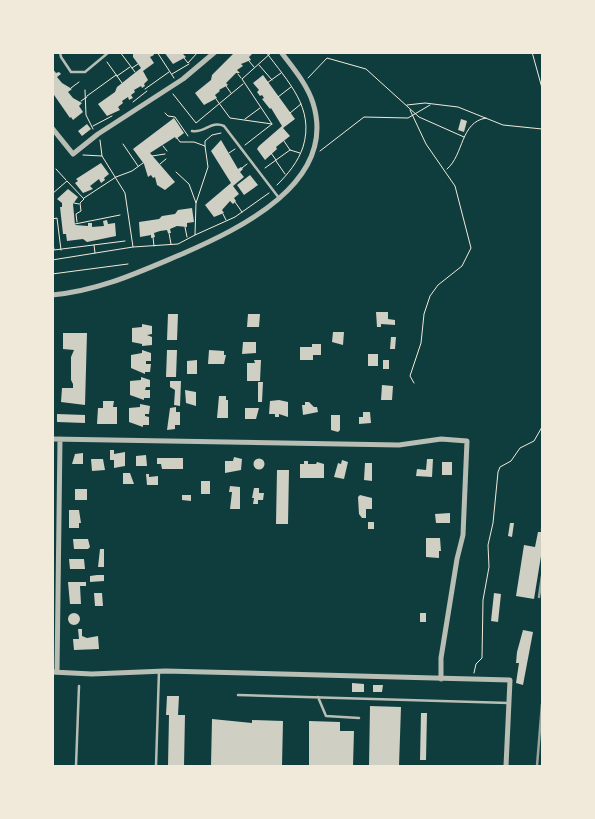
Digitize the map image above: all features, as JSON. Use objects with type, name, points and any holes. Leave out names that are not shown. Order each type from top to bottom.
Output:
[{"type":"street","points":[[52,128],[73,154],[98,134],[183,79],[215,52]]},
{"type":"street","points":[[52,295],[91,290],[140,272],[239,228],[279,198],[302,174],[313,150],[316,130],[314,109],[303,82],[280,52]]},
{"type":"street","points":[[52,439],[194,439],[399,444],[441,439],[467,441],[463,535],[457,559],[441,658],[441,678]]},
{"type":"street","points":[[60,439],[55,554],[54,672],[92,674],[159,671],[510,680],[506,766]]},
{"type":"lane","points":[[60,52],[61,57],[72,72],[85,72],[110,52]]},
{"type":"lane","points":[[192,131],[198,132],[209,126],[222,125],[279,198]]},
{"type":"lane","points":[[156,766],[159,671]]},
{"type":"lane","points":[[76,766],[79,686]]},
{"type":"lane","points":[[238,694],[509,703]]},
{"type":"lane","points":[[318,697],[326,716],[359,718]]},
{"type":"path","points":[[120,52],[135,72]]},
{"type":"path","points":[[52,260],[133,247],[178,244],[242,213],[271,190],[286,175],[300,154],[307,124],[302,103],[292,86],[266,52]]},
{"type":"path","points":[[242,79],[272,52]]},
{"type":"path","points":[[532,52],[542,88]]},
{"type":"path","points":[[155,53],[174,77]]},
{"type":"path","points":[[172,75],[200,53]]},
{"type":"path","points":[[184,58],[190,65]]},
{"type":"path","points":[[303,82],[327,58],[366,69],[416,115],[432,125],[464,137]]},
{"type":"path","points":[[249,61],[254,68]]},
{"type":"path","points":[[106,62],[122,84]]},
{"type":"path","points":[[81,101],[116,76],[138,64]]},
{"type":"path","points":[[258,64],[272,80]]},
{"type":"path","points":[[131,99],[134,102],[169,71]]},
{"type":"path","points":[[267,83],[281,72]]},
{"type":"path","points":[[238,74],[272,124]]},
{"type":"path","points":[[71,88],[79,82]]},
{"type":"path","points":[[191,126],[244,84]]},
{"type":"path","points":[[226,86],[232,94]]},
{"type":"path","points":[[278,97],[292,86]]},
{"type":"path","points":[[167,88],[195,122]]},
{"type":"path","points":[[85,90],[87,97],[86,115],[90,122]]},
{"type":"path","points":[[216,99],[230,118],[272,124]]},
{"type":"path","points":[[290,113],[302,103]]},
{"type":"path","points":[[406,105],[458,107],[504,125],[542,129]]},
{"type":"path","points":[[313,150],[321,151],[364,116],[378,115],[401,118],[416,115],[431,105]]},
{"type":"path","points":[[245,120],[261,108]]},
{"type":"path","points":[[410,110],[426,144],[455,186],[471,248],[462,266],[438,285],[430,296],[424,314],[421,343],[410,376],[414,383]]},
{"type":"path","points":[[166,113],[168,116],[175,117],[188,136]]},
{"type":"path","points":[[93,126],[114,115]]},
{"type":"path","points":[[445,170],[456,158],[468,129],[478,119],[486,117]]},
{"type":"path","points":[[240,148],[272,124]]},
{"type":"path","points":[[538,129],[542,132]]},
{"type":"path","points":[[195,235],[196,203],[208,166],[205,141],[212,135],[225,133]]},
{"type":"path","points":[[177,138],[180,142],[194,142],[205,146]]},
{"type":"path","points":[[284,141],[290,150],[300,154]]},
{"type":"path","points":[[100,143],[102,156],[125,193],[133,247]]},
{"type":"path","points":[[123,144],[138,166]]},
{"type":"path","points":[[163,146],[167,151]]},
{"type":"path","points":[[229,153],[235,148]]},
{"type":"path","points":[[242,168],[247,164],[256,175],[290,150]]},
{"type":"path","points":[[271,153],[286,175]]},
{"type":"path","points":[[73,154],[102,156]]},
{"type":"path","points":[[152,156],[164,154]]},
{"type":"path","points":[[160,164],[166,159]]},
{"type":"path","points":[[120,216],[76,222],[76,214],[81,211],[80,204],[84,199],[116,177],[143,163]]},
{"type":"path","points":[[56,169],[84,199]]},
{"type":"path","points":[[172,176],[176,172],[189,184],[196,203]]},
{"type":"path","points":[[52,194],[67,181]]},
{"type":"path","points":[[235,202],[242,213]]},
{"type":"path","points":[[74,203],[80,204]]},
{"type":"path","points":[[223,214],[226,221]]},
{"type":"path","points":[[52,219],[57,218],[61,250]]},
{"type":"path","points":[[185,227],[187,238]]},
{"type":"path","points":[[169,233],[171,245]]},
{"type":"path","points":[[52,235],[53,251],[125,242]]},
{"type":"path","points":[[153,238],[154,246]]},
{"type":"path","points":[[94,245],[96,254]]},
{"type":"path","points":[[52,274],[128,264]]},
{"type":"path","points":[[52,314],[52,338]]},
{"type":"path","points":[[474,679],[474,670],[482,658],[483,600],[489,567],[488,545],[493,523],[498,472],[500,467],[512,461],[520,448],[534,441],[542,427]]},
{"type":"building","points":[[133,52],[153,52],[154,55],[150,57],[154,63],[143,71],[148,80],[144,84],[145,86],[134,90],[135,92],[131,95],[133,98],[129,100],[128,97],[122,101],[123,103],[118,107],[120,110],[107,116],[98,104],[115,92],[117,87],[141,68],[133,57]]},
{"type":"building","points":[[164,52],[186,52],[183,54],[186,57],[173,64]]},
{"type":"building","points":[[235,52],[254,52],[249,57],[251,60],[241,64],[243,66],[237,70],[240,73],[236,73],[226,83],[228,85],[219,90],[215,95],[217,98],[204,105],[195,93],[211,80],[212,75]]},
{"type":"building","points":[[52,68],[56,73],[59,72],[61,74],[57,77],[62,83],[72,89],[68,92],[73,98],[82,103],[79,106],[83,112],[73,120],[52,92]]},
{"type":"building","points":[[263,75],[295,119],[283,128],[290,136],[276,147],[277,149],[265,160],[257,149],[282,126],[271,108],[262,99],[264,98],[262,95],[260,96],[257,92],[259,90],[253,83]]},
{"type":"building","points":[[174,118],[184,133],[150,153],[175,182],[165,190],[157,185],[155,177],[153,178],[151,175],[148,177],[144,164],[133,149]]},
{"type":"building","points":[[461,119],[467,121],[464,132],[458,130]]},
{"type":"building","points":[[87,124],[91,129],[82,136],[78,131]]},
{"type":"building","points":[[221,140],[238,169],[241,167],[243,169],[240,172],[244,177],[233,186],[239,194],[234,198],[236,201],[233,204],[230,201],[222,210],[224,213],[214,217],[205,205],[231,183],[211,151]]},
{"type":"building","points":[[101,163],[109,174],[101,183],[99,179],[90,186],[93,189],[83,193],[75,183],[78,181],[76,179]]},
{"type":"building","points":[[250,175],[258,185],[244,195],[237,185]]},
{"type":"building","points":[[68,189],[78,197],[73,204],[75,225],[88,226],[88,223],[92,223],[92,227],[104,226],[103,221],[107,220],[108,224],[115,223],[116,236],[87,242],[83,239],[67,241],[66,234],[63,234],[60,207],[62,207],[62,203],[57,199]]},
{"type":"building","points":[[192,208],[194,222],[187,223],[187,227],[177,226],[170,229],[171,233],[168,233],[167,230],[160,231],[154,233],[155,237],[151,238],[151,235],[140,237],[139,222],[159,219],[162,216],[175,214],[178,210]]},
{"type":"building","points":[[376,312],[388,312],[388,319],[395,320],[395,325],[381,324],[381,327],[377,327]]},
{"type":"building","points":[[168,314],[178,314],[177,340],[167,340]]},
{"type":"building","points":[[248,314],[260,314],[259,327],[247,327]]},
{"type":"building","points":[[142,324],[152,326],[152,334],[147,335],[152,337],[152,345],[142,346],[142,344],[132,342],[132,328],[142,327]]},
{"type":"building","points":[[333,332],[344,332],[343,345],[332,342]]},
{"type":"building","points":[[63,333],[87,333],[85,405],[61,402],[62,388],[73,388],[71,357],[74,350],[63,349]]},
{"type":"building","points":[[391,337],[396,337],[395,349],[390,349]]},
{"type":"building","points":[[243,342],[256,342],[256,353],[242,354]]},
{"type":"building","points":[[312,344],[321,344],[321,355],[313,355],[313,360],[300,360],[300,347],[312,347]]},
{"type":"building","points":[[142,350],[151,353],[151,361],[146,361],[146,364],[151,364],[150,372],[145,372],[145,374],[131,368],[131,355],[142,353]]},
{"type":"building","points":[[167,350],[177,350],[176,377],[166,377]]},
{"type":"building","points":[[209,350],[224,351],[224,355],[226,355],[224,364],[208,364]]},
{"type":"building","points":[[368,354],[378,354],[378,366],[368,366]]},
{"type":"building","points":[[197,360],[197,374],[187,374],[187,361]]},
{"type":"building","points":[[254,360],[261,360],[260,381],[247,381],[247,363],[255,363]]},
{"type":"building","points":[[383,360],[389,360],[389,369],[383,369]]},
{"type":"building","points":[[141,377],[150,380],[150,387],[146,387],[145,390],[150,390],[150,398],[144,398],[144,400],[130,395],[130,381],[141,380]]},
{"type":"building","points":[[170,381],[181,381],[180,406],[174,405],[175,390],[170,387]]},
{"type":"building","points":[[258,382],[263,382],[262,402],[258,402]]},
{"type":"building","points":[[382,385],[393,386],[392,400],[381,400]]},
{"type":"building","points":[[185,390],[196,392],[196,406],[186,403]]},
{"type":"building","points":[[219,396],[226,396],[226,400],[228,400],[228,418],[217,418]]},
{"type":"building","points":[[103,401],[114,401],[113,407],[117,407],[117,424],[97,424],[98,408],[103,408]]},
{"type":"building","points":[[270,401],[288,402],[288,417],[279,414],[279,417],[275,417],[275,414],[269,414]]},
{"type":"building","points":[[305,402],[309,402],[314,407],[317,407],[318,412],[303,415],[302,405],[305,405]]},
{"type":"building","points":[[140,404],[150,406],[149,414],[145,414],[145,416],[149,417],[149,425],[143,425],[143,427],[129,422],[129,408],[140,407]]},
{"type":"building","points":[[176,407],[176,412],[180,412],[180,425],[175,425],[175,429],[167,430],[170,408]]},
{"type":"building","points":[[245,408],[259,408],[256,419],[245,419]]},
{"type":"building","points":[[363,412],[370,412],[371,423],[359,424],[359,417],[363,417]]},
{"type":"building","points":[[57,414],[85,415],[85,423],[57,422]]},
{"type":"building","points":[[331,415],[340,415],[340,430],[338,432],[331,430]]},
{"type":"building","points":[[110,450],[114,450],[114,454],[125,452],[125,466],[114,468],[114,460],[110,460]]},
{"type":"building","points":[[83,453],[83,464],[72,464],[75,454]]},
{"type":"building","points":[[146,455],[147,466],[136,466],[136,456]]},
{"type":"building","points":[[234,457],[242,459],[241,470],[225,473],[225,461],[233,461]]},
{"type":"building","points":[[157,458],[183,458],[183,469],[162,469],[161,464],[157,464]]},
{"type":"building","points":[[91,459],[103,459],[105,470],[92,471]]},
{"type":"building","points":[[257,459],[261,459],[264,464],[263,468],[257,469],[254,466],[254,462]]},
{"type":"building","points":[[427,459],[433,459],[432,477],[416,476],[417,469],[426,470]]},
{"type":"building","points":[[342,460],[348,462],[344,479],[334,477],[338,463],[341,464]]},
{"type":"building","points":[[304,461],[308,461],[308,464],[316,464],[317,462],[324,464],[324,478],[300,478],[300,464],[304,464]]},
{"type":"building","points":[[442,462],[452,462],[452,475],[442,475]]},
{"type":"building","points":[[365,463],[372,463],[372,481],[364,480]]},
{"type":"building","points":[[277,470],[289,470],[288,524],[276,524]]},
{"type":"building","points":[[123,473],[130,473],[134,484],[123,484]]},
{"type":"building","points":[[146,474],[149,474],[149,477],[158,476],[158,485],[147,485]]},
{"type":"building","points":[[201,481],[210,481],[210,494],[201,494]]},
{"type":"building","points":[[230,486],[240,487],[240,509],[230,509],[232,492],[229,492]]},
{"type":"building","points":[[254,488],[259,488],[259,493],[264,493],[263,500],[258,500],[258,504],[253,504]]},
{"type":"building","points":[[75,489],[87,489],[87,500],[75,500]]},
{"type":"building","points":[[182,495],[191,495],[191,501],[182,500]]},
{"type":"building","points":[[360,495],[372,498],[372,509],[366,509],[366,518],[362,518],[359,514],[358,497]]},
{"type":"building","points":[[69,510],[79,510],[81,523],[79,523],[79,528],[69,528]]},
{"type":"building","points":[[450,513],[450,523],[436,523],[435,514]]},
{"type":"building","points":[[368,522],[374,522],[374,529],[368,529]]},
{"type":"building","points":[[510,523],[514,523],[512,537],[508,536]]},
{"type":"building","points":[[538,532],[542,532],[542,550],[534,599],[516,596],[524,545],[535,547]]},
{"type":"building","points":[[426,538],[440,538],[441,551],[439,551],[439,558],[426,557]]},
{"type":"building","points":[[73,539],[88,539],[90,547],[88,549],[74,549]]},
{"type":"building","points":[[100,549],[104,549],[104,567],[98,567]]},
{"type":"building","points":[[69,559],[84,559],[85,569],[70,569]]},
{"type":"building","points":[[104,575],[104,581],[90,582],[90,576]]},
{"type":"building","points":[[68,582],[86,582],[86,586],[80,586],[81,604],[70,604]]},
{"type":"building","points":[[94,593],[102,593],[103,606],[95,606]]},
{"type":"building","points":[[494,593],[501,594],[498,622],[491,621]]},
{"type":"building","points":[[76,613],[79,614],[79,624],[72,625],[69,624],[68,617],[69,614]]},
{"type":"building","points":[[420,613],[426,613],[426,622],[420,622]]},
{"type":"building","points":[[78,629],[82,629],[82,636],[87,638],[98,636],[99,649],[74,650],[73,639],[79,639]]},
{"type":"building","points":[[523,630],[533,632],[523,685],[516,683],[519,663],[516,663]]},
{"type":"building","points":[[352,683],[364,684],[364,692],[352,692]]},
{"type":"building","points":[[373,685],[383,685],[382,692],[373,692]]},
{"type":"building","points":[[167,696],[179,696],[178,715],[185,715],[184,766],[168,766],[169,715],[166,715]]},
{"type":"building","points":[[370,706],[401,707],[399,766],[369,766]]},
{"type":"building","points":[[421,713],[427,713],[426,760],[420,760]]},
{"type":"building","points":[[212,719],[252,723],[252,720],[283,721],[282,766],[211,766]]},
{"type":"building","points":[[309,721],[340,722],[340,731],[354,731],[353,766],[309,766]]},
{"type":"railway","points":[[539,597],[542,576]]},
{"type":"railway","points":[[537,766],[542,704]]}]
